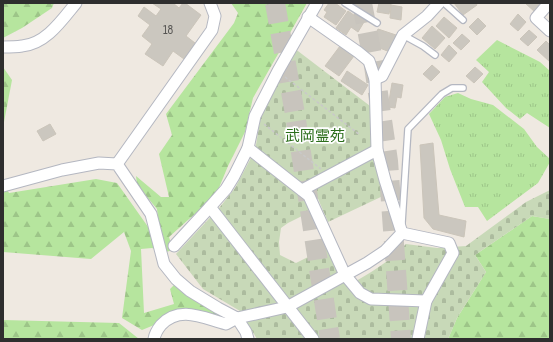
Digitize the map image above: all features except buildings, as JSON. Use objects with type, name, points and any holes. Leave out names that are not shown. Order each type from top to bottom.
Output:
[{"type":"street","points":[[3,47],[23,46],[36,42],[51,32],[76,3]]},
{"type":"street","points":[[117,164],[212,30],[215,16],[210,3]]},
{"type":"street","points":[[174,246],[226,189],[234,176],[248,148],[255,116],[278,71],[317,3]]},
{"type":"street","points":[[375,79],[382,76],[403,35],[427,16],[439,3]]},
{"type":"street","points":[[549,3],[536,18],[550,31]]},
{"type":"street","points":[[308,17],[369,61],[375,79],[378,150],[385,180],[402,233]]},
{"type":"street","points":[[248,148],[309,196],[345,275],[360,293],[371,299],[426,301]]},
{"type":"street","points":[[302,190],[378,150]]},
{"type":"street","points":[[3,186],[62,170],[99,163],[117,164]]},
{"type":"street","points":[[117,164],[151,214],[164,264],[176,279],[190,291],[237,318],[246,332],[248,339]]},
{"type":"street","points":[[210,207],[313,339]]},
{"type":"street","points":[[154,339],[157,330],[166,320],[174,315],[185,313],[226,324],[237,318],[287,307],[385,251],[402,233]]},
{"type":"street","points":[[402,233],[449,243],[453,253],[426,301],[418,339]]},
{"type":"lane","points":[[345,3],[376,23]]},
{"type":"lane","points":[[444,3],[463,20]]},
{"type":"lane","points":[[403,35],[423,46],[435,55]]},
{"type":"lane","points":[[402,233],[408,129],[442,94],[452,88],[463,88]]},
{"type":"path","points":[[278,71],[360,135]]},
{"type":"path","points":[[255,116],[328,175]]},
{"type":"green space","points":[[3,3],[54,3],[52,8],[22,28],[3,38]]},
{"type":"green space","points":[[231,3],[307,3],[253,98],[245,132],[228,166],[216,195],[169,237],[173,250],[166,252],[160,237],[157,209],[137,185],[136,176],[161,197],[169,197],[159,154],[172,135],[166,114],[234,23],[238,13]]},
{"type":"green space","points":[[497,40],[540,62],[550,71],[550,128],[527,113],[520,119],[506,108],[482,82],[489,72],[476,60]]},
{"type":"green space","name":"武岡霊苑","points":[[294,48],[374,109],[385,195],[328,222],[316,194],[306,214],[281,228],[279,242],[280,255],[296,263],[328,247],[347,286],[371,272],[406,244],[437,248],[466,246],[526,202],[550,190],[550,219],[532,216],[475,255],[486,272],[457,318],[448,339],[257,339],[240,311],[203,289],[176,254],[220,207],[235,188],[252,156],[256,145],[261,115]]},
{"type":"green space","points":[[3,67],[12,80],[3,123]]},
{"type":"green space","points":[[458,93],[471,99],[493,105],[524,129],[537,147],[550,159],[550,162],[538,183],[487,221],[478,207],[465,207],[450,169],[441,140],[429,114],[445,97]]},
{"type":"green space","points":[[96,179],[117,183],[151,231],[157,250],[152,248],[141,249],[144,313],[174,304],[170,289],[175,284],[192,299],[222,316],[204,312],[159,323],[142,330],[122,318],[131,251],[124,232],[91,259],[3,252],[3,182],[9,193]]},
{"type":"green space","points":[[532,216],[550,219],[550,339],[448,339],[457,318],[486,272],[475,255]]},
{"type":"green space","points":[[3,320],[119,323],[139,339],[3,339]]},
{"type":"tunnel","points":[[275,3],[295,114],[330,339]]},
{"type":"tunnel","points":[[362,3],[374,66],[388,161],[401,339]]}]
